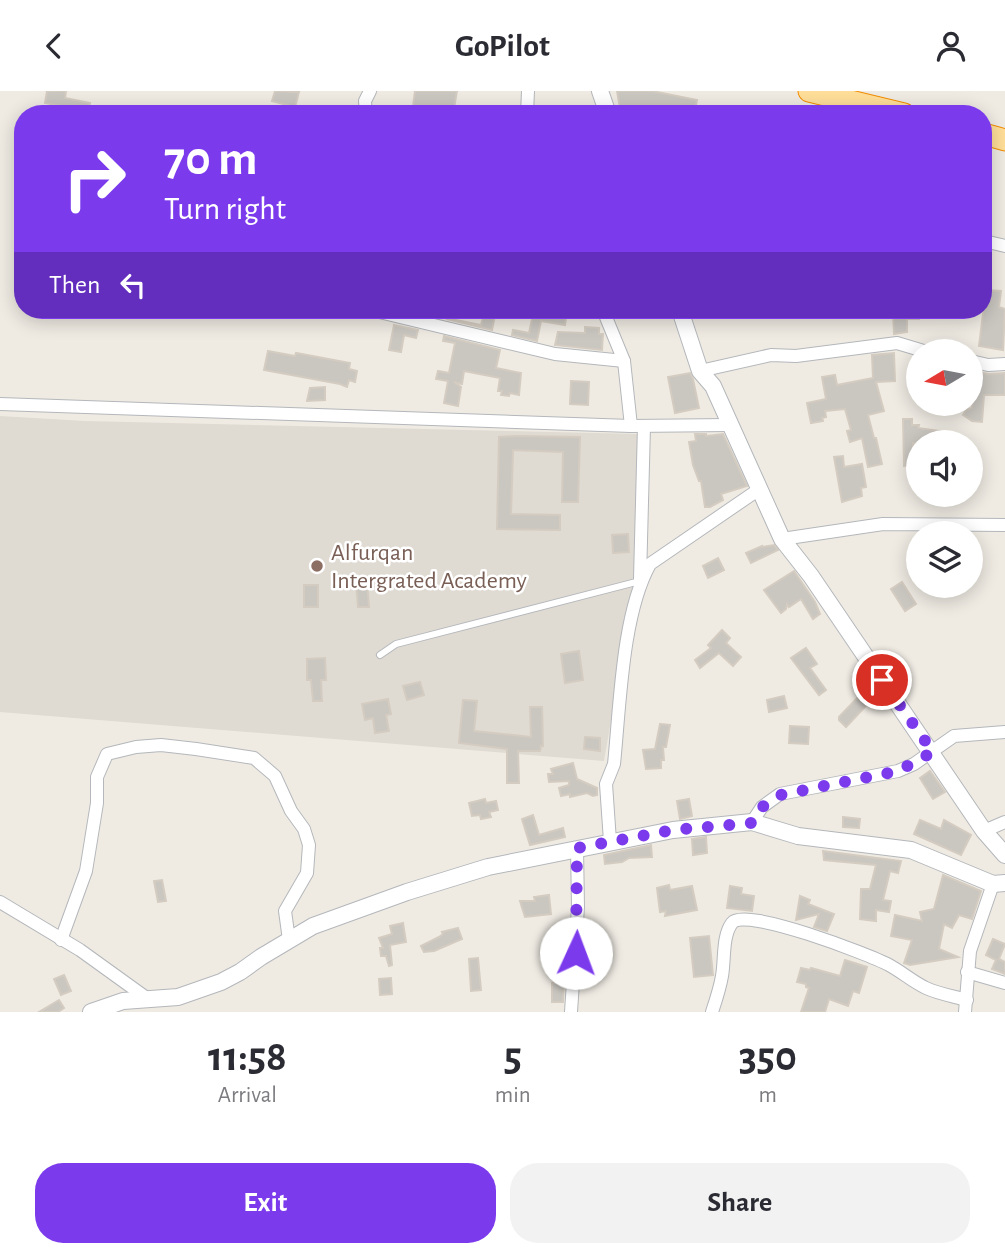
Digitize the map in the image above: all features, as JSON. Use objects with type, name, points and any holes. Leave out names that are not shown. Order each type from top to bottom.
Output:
[{"type":"highway","points":[[809,91],[867,105]]},
{"type":"street","points":[[408,319],[555,354],[624,361]]},
{"type":"street","points":[[607,319],[624,361],[638,426],[640,581],[631,615],[614,764],[606,784],[610,841]]},
{"type":"street","points":[[683,319],[701,371],[713,386],[782,540],[811,576],[933,752],[984,831],[1005,855]]},
{"type":"street","points":[[701,371],[771,355],[796,356],[897,343],[906,346]]},
{"type":"street","points":[[984,364],[1005,363]]},
{"type":"street","points":[[0,404],[638,426],[730,425]]},
{"type":"street","points":[[640,581],[650,564],[758,490]]},
{"type":"street","points":[[782,540],[883,524],[1005,525]]},
{"type":"street","points":[[752,823],[762,807],[780,795],[898,771],[933,752],[954,736],[1005,732]]},
{"type":"street","points":[[61,940],[86,871],[97,803],[97,777],[107,754],[136,747],[161,745],[254,758],[275,776],[291,811],[304,829],[309,845],[307,873],[285,911],[289,940]]},
{"type":"street","points":[[984,831],[1005,822]]},
{"type":"street","points":[[91,1012],[123,1001],[178,997],[221,982],[313,926],[407,892],[488,867],[673,830],[752,823],[798,836],[911,850],[999,884],[970,951],[966,1006],[925,988],[889,965],[849,946],[789,928],[736,919],[728,932],[722,975],[712,1012]]},
{"type":"street","points":[[571,1012],[578,907],[577,848]]},
{"type":"street","points":[[0,902],[80,950],[148,999]]},
{"type":"street","points":[[967,972],[1005,983]]},
{"type":"lane","points":[[380,655],[396,644],[640,581]]},
{"type":"shaded area","name":"Alfurqan Intergrated Academy","points":[[0,416],[85,421],[639,434],[633,593],[604,761],[0,712]]},
{"type":"building","points":[[47,91],[66,91],[65,98],[90,103],[56,105],[45,103]]},
{"type":"building","points":[[275,91],[299,92],[296,105],[272,101]]},
{"type":"building","points":[[415,91],[457,91],[455,105],[413,105]]},
{"type":"building","points":[[617,91],[652,91],[697,100],[696,105],[619,105]]},
{"type":"building","points":[[992,290],[1001,291],[999,307],[1005,309],[1003,350],[984,347],[984,339],[980,339],[982,319],[992,319]]},
{"type":"building","points":[[447,319],[481,325],[483,319],[494,319],[492,330]]},
{"type":"building","points":[[532,319],[566,319],[565,325],[541,321],[537,341],[512,335],[513,330],[529,333]]},
{"type":"building","points":[[893,319],[907,319],[907,332],[894,334]]},
{"type":"building","points":[[394,325],[418,330],[416,338],[404,335],[401,352],[389,350]]},
{"type":"building","points":[[585,327],[599,328],[599,334],[603,334],[602,350],[555,345],[558,332],[585,333]]},
{"type":"building","points":[[444,336],[500,350],[496,368],[521,373],[519,395],[501,395],[502,391],[498,391],[500,378],[464,371],[462,384],[454,382],[461,387],[458,406],[444,403],[448,381],[436,379],[438,371],[449,373],[455,343],[443,341]]},
{"type":"building","points":[[268,351],[350,363],[349,369],[357,371],[355,382],[349,380],[347,387],[264,370]]},
{"type":"building","points":[[894,353],[895,381],[876,382],[884,411],[868,415],[882,464],[868,467],[862,438],[850,442],[847,431],[851,430],[845,409],[825,411],[826,417],[822,418],[823,421],[811,423],[807,403],[826,399],[822,377],[835,375],[837,385],[873,378],[872,355]]},
{"type":"building","points":[[690,373],[699,408],[675,413],[668,377]]},
{"type":"building","points":[[984,373],[1005,373],[1005,395],[984,395]]},
{"type":"building","points":[[571,381],[589,382],[588,405],[570,404]]},
{"type":"building","points":[[325,387],[325,400],[307,401],[310,388]]},
{"type":"building","points":[[966,417],[982,417],[982,422]]},
{"type":"building","points":[[903,419],[912,419],[912,425],[933,430],[906,430],[904,466]]},
{"type":"building","points":[[695,434],[723,434],[747,486],[721,494],[723,500],[710,507],[705,507],[701,481],[693,465],[689,442],[696,441]]},
{"type":"building","points":[[499,437],[580,437],[578,502],[562,502],[563,452],[513,450],[511,514],[560,515],[560,530],[497,529]]},
{"type":"building","points":[[843,456],[844,467],[862,464],[866,487],[861,488],[862,496],[842,502],[834,457]]},
{"type":"building","points":[[628,534],[629,552],[613,553],[612,535]]},
{"type":"building","points":[[774,545],[778,550],[751,563],[746,553],[762,546]]},
{"type":"building","points":[[718,558],[724,570],[708,578],[703,566]]},
{"type":"building","points":[[794,571],[820,614],[813,619],[801,599],[789,607],[787,604],[781,613],[764,590]]},
{"type":"building","points":[[367,581],[369,607],[358,607],[356,582]]},
{"type":"building","points":[[902,582],[906,588],[906,598],[912,598],[916,604],[905,611],[891,589]]},
{"type":"building","points":[[304,585],[318,585],[318,607],[304,607]]},
{"type":"building","points":[[722,630],[730,638],[726,643],[741,657],[733,666],[719,653],[700,668],[695,660],[711,648],[708,645]]},
{"type":"building","points":[[806,648],[817,664],[810,668],[826,690],[819,695],[791,658]]},
{"type":"building","points":[[579,651],[583,680],[565,683],[561,654]]},
{"type":"building","points":[[325,658],[326,680],[321,680],[322,701],[313,701],[311,680],[307,680],[307,659]]},
{"type":"building","points":[[869,681],[878,693],[846,727],[839,717],[864,691],[862,688]]},
{"type":"building","points":[[420,682],[424,695],[407,700],[403,686]]},
{"type":"building","points":[[784,696],[787,708],[769,712],[767,700]]},
{"type":"building","points":[[388,699],[391,714],[386,715],[389,731],[375,733],[373,718],[365,720],[362,704]]},
{"type":"building","points":[[463,700],[477,701],[474,731],[531,737],[530,707],[542,707],[543,746],[540,751],[518,751],[519,783],[507,783],[507,749],[459,743]]},
{"type":"building","points":[[660,724],[670,725],[666,747],[663,747],[664,760],[661,760],[661,768],[646,769],[643,750],[655,749]]},
{"type":"building","points":[[790,726],[809,727],[808,744],[789,743]]},
{"type":"building","points":[[585,737],[600,738],[600,751],[584,749]]},
{"type":"building","points":[[573,763],[577,779],[597,788],[597,795],[587,793],[561,796],[559,788],[569,785],[569,781],[549,782],[548,774],[553,774],[551,769]]},
{"type":"building","points":[[930,771],[945,792],[933,799],[920,778]]},
{"type":"building","points":[[485,799],[486,803],[496,801],[498,810],[489,812],[491,817],[481,819],[480,815],[472,816],[469,803]]},
{"type":"building","points":[[689,799],[692,816],[680,819],[677,801]]},
{"type":"building","points":[[533,815],[539,835],[563,828],[565,837],[530,845],[522,819]]},
{"type":"building","points":[[843,817],[860,819],[859,828],[843,827]]},
{"type":"building","points":[[920,820],[941,829],[944,820],[971,835],[961,855],[914,834]]},
{"type":"building","points":[[706,837],[707,853],[693,855],[692,839]]},
{"type":"building","points":[[651,845],[652,857],[629,858],[622,862],[605,864],[604,855]]},
{"type":"building","points":[[823,851],[901,861],[898,873],[890,871],[883,900],[891,901],[889,912],[876,910],[876,921],[860,919],[861,889],[870,889],[876,865],[824,860]]},
{"type":"building","points":[[943,875],[981,891],[972,919],[959,915],[952,928],[944,924],[939,949],[958,957],[910,965],[904,963],[912,940],[891,936],[895,915],[922,921],[920,912],[934,909]]},
{"type":"building","points":[[162,880],[166,901],[158,902],[154,881]]},
{"type":"building","points":[[669,885],[670,890],[692,886],[697,910],[665,916],[666,911],[660,912],[657,888]]},
{"type":"building","points":[[730,886],[742,888],[741,894],[754,896],[752,911],[727,908]]},
{"type":"building","points":[[549,895],[551,914],[525,917],[520,901],[535,901],[534,897]]},
{"type":"building","points":[[800,896],[810,900],[808,904],[834,914],[827,931],[814,927],[819,914],[796,920]]},
{"type":"building","points":[[403,923],[406,942],[390,945],[392,965],[389,966],[386,956],[381,956],[380,948],[383,948],[379,938],[392,934],[390,926]]},
{"type":"building","points":[[458,928],[462,939],[434,951],[424,952],[421,946],[439,937],[442,932]]},
{"type":"building","points":[[709,936],[713,975],[694,977],[690,938]]},
{"type":"building","points":[[993,939],[1005,944],[999,959],[1005,962],[1005,974],[992,969],[996,960],[986,955]]},
{"type":"building","points":[[478,958],[481,990],[471,991],[469,959]]},
{"type":"building","points":[[845,960],[867,967],[859,993],[853,991],[848,1006],[829,999],[825,1012],[801,1012],[809,988],[806,984],[797,982],[801,968],[840,976]]},
{"type":"building","points":[[64,975],[71,991],[61,995],[54,979]]},
{"type":"building","points":[[391,978],[392,994],[380,995],[379,979]]},
{"type":"building","points":[[552,983],[564,983],[563,1002],[552,1002]]},
{"type":"building","points":[[59,1000],[64,1008],[58,1012],[39,1012]]},
{"type":"place","name":"Alfurqan Intergrated Academy","points":[[317,566]]},
{"type":"route","points":[[576,953],[577,848],[673,830],[752,823],[762,807],[780,795],[898,771],[933,752],[882,680]]}]
